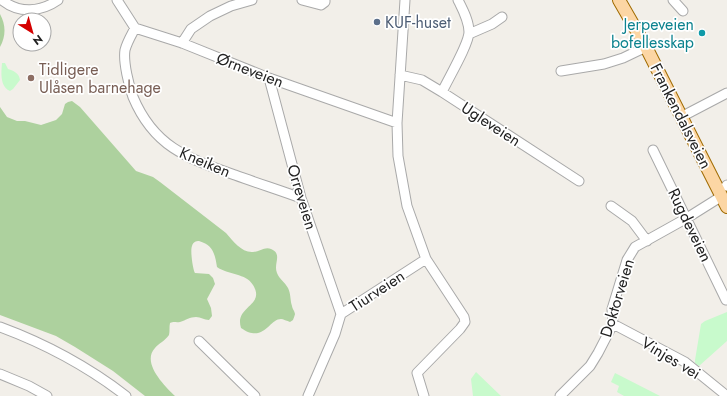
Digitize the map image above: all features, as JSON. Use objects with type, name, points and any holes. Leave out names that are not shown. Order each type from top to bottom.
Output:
[{"type":"main road","name":"Frankendalsveien","points":[[619,0],[646,47],[681,117],[725,193]]},
{"type":"street","points":[[2,0],[6,4],[25,11],[49,6],[58,0]]},
{"type":"street","points":[[117,0],[135,28]]},
{"type":"street","points":[[182,43],[191,29],[210,16],[231,6],[252,0]]},
{"type":"street","points":[[302,0],[321,5],[325,2],[325,0]]},
{"type":"street","points":[[404,0],[397,123],[398,156],[407,206],[426,259],[464,317],[464,322],[460,330],[417,373],[424,396]]},
{"type":"street","points":[[442,92],[469,34],[468,22],[458,0]]},
{"type":"street","points":[[673,0],[684,11]]},
{"type":"street","points":[[469,34],[492,24],[502,17]]},
{"type":"street","name":"Ørneveien","points":[[135,28],[182,43],[269,78],[397,123]]},
{"type":"street","name":"Kneiken","points":[[135,28],[125,50],[126,70],[130,89],[138,108],[148,125],[162,140],[178,152],[195,161],[301,198]]},
{"type":"street","name":"Frankendalsveien","points":[[561,71],[604,64],[623,58],[646,47]]},
{"type":"street","name":"Ugleveien","points":[[400,75],[422,80],[579,182]]},
{"type":"street","name":"Orreveien","points":[[269,78],[301,198],[341,314]]},
{"type":"street","points":[[681,117],[727,93]]},
{"type":"street","name":"Rugdeveien","points":[[653,150],[726,300]]},
{"type":"street","name":"Doktorveien","points":[[560,396],[590,366],[598,354],[613,324],[612,309],[627,260],[635,247],[687,218],[725,193]]},
{"type":"street","name":"Doktorveien","points":[[611,206],[632,221],[647,241]]},
{"type":"street","name":"Tiurveien","points":[[308,396],[336,334],[341,314],[426,259]]},
{"type":"street","name":"Vinjes vei","points":[[613,324],[685,362],[727,396]]},
{"type":"street","points":[[0,326],[55,350],[76,361],[126,396]]},
{"type":"street","points":[[199,341],[255,396]]},
{"type":"street","points":[[0,374],[29,386],[47,396]]},
{"type":"green space","points":[[0,14],[4,30],[0,47]]},
{"type":"green space","points":[[2,63],[5,63],[8,69],[19,76],[20,80],[10,91],[4,86],[3,83],[1,75]]},
{"type":"green space","points":[[72,101],[80,107],[136,171],[153,177],[160,182],[226,233],[241,249],[253,252],[269,248],[275,251],[277,256],[277,273],[290,292],[292,307],[295,312],[293,320],[290,322],[282,319],[277,320],[261,332],[249,332],[241,328],[240,321],[245,310],[256,297],[256,292],[253,285],[246,278],[226,272],[217,267],[214,254],[207,245],[199,241],[193,244],[191,248],[195,273],[209,274],[213,278],[215,284],[207,299],[211,308],[212,316],[209,320],[194,317],[180,322],[170,323],[169,335],[155,348],[151,354],[151,360],[156,374],[175,396],[145,396],[113,371],[56,336],[0,315],[0,107],[7,117],[17,121],[25,121],[41,125],[56,120],[62,114],[65,104]]},
{"type":"green space","points":[[727,312],[727,341],[699,366],[695,363],[695,360],[701,324]]},
{"type":"green space","points":[[476,372],[501,396],[473,396],[471,379]]},
{"type":"green space","points":[[615,373],[660,396],[624,396],[617,392],[619,386],[611,382]]},
{"type":"place","name":"KUF-huset","points":[[377,22]]},
{"type":"place","name":"Jerpeveien bofellesskap","points":[[702,33]]},
{"type":"place","name":"Tidligere Ulåsen barnehage","points":[[31,78]]}]
